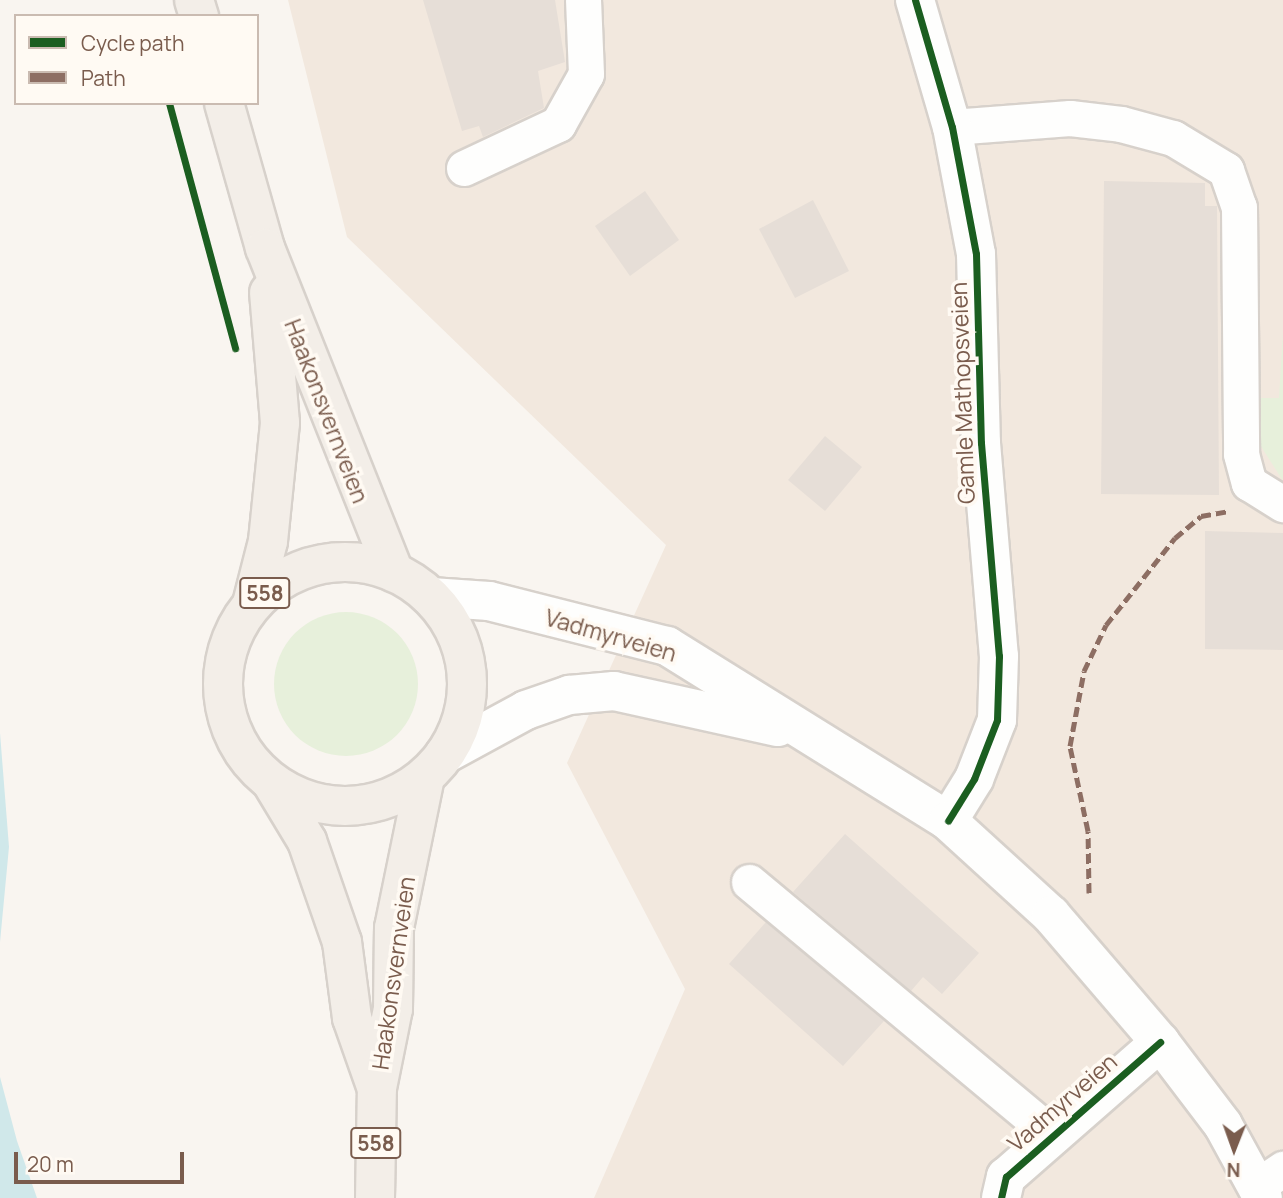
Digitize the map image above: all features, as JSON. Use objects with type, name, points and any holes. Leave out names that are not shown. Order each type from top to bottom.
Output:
[{"type":"main road","name":"Gamle Mathopsveien","points":[[915,0],[952,127],[976,254],[981,443],[999,656],[997,720],[974,779],[948,821]]},
{"type":"main road","name":"Haakonsvernveien","points":[[225,105],[265,248],[394,572]]},
{"type":"main road","name":"Haakonsvernveien","points":[[252,604],[270,527],[280,423],[265,248]]},
{"type":"main road","name":"558","points":[[356,563],[394,572],[431,597],[464,657],[460,724],[435,765],[390,799],[349,807],[308,801],[272,783],[243,754],[226,717],[222,677],[231,638],[252,604],[282,579],[318,565],[356,563]]},
{"type":"main road","name":"Vadmyrveien","points":[[431,597],[489,601],[667,646],[948,821],[1051,915],[1160,1042],[1268,1184]]},
{"type":"main road","name":"Vadmyrveien","points":[[435,765],[526,710],[569,695],[614,691],[707,706],[811,736]]},
{"type":"main road","name":"Haakonsvernveien","points":[[375,1198],[377,1088],[393,1009],[394,928],[435,765]]},
{"type":"main road","name":"Haakonsvernveien","points":[[272,783],[307,841],[333,917],[352,1018],[377,1088]]},
{"type":"main road","name":"Vadmyrveien","points":[[1001,1198],[1006,1177],[1160,1042]]},
{"type":"lane","points":[[464,168],[558,124],[586,74],[583,0]]},
{"type":"lane","points":[[952,127],[1070,118],[1121,124],[1173,138],[1226,170],[1240,207],[1241,454],[1249,483],[1283,504]]},
{"type":"lane","name":"Vadmyrveien","points":[[749,882],[1053,1135]]},
{"type":"shaded area","points":[[288,0],[1283,0],[1283,1198],[594,1198],[685,989],[567,763],[666,545],[347,237]]},
{"type":"green space","points":[[1283,332],[1283,481],[1257,440],[1257,398],[1279,398]]},
{"type":"green space","points":[[346,612],[374,617],[397,633],[413,656],[418,684],[413,712],[397,735],[374,751],[346,756],[318,751],[295,735],[279,712],[274,684],[279,656],[295,633],[318,617]]},
{"type":"water","points":[[0,733],[9,847],[0,942]]},
{"type":"water","points":[[0,1077],[17,1141],[37,1198],[0,1198]]},
{"type":"building","points":[[423,0],[555,0],[565,62],[538,71],[544,108],[483,137],[479,126],[462,131]]},
{"type":"building","points":[[1104,181],[1205,183],[1205,206],[1217,206],[1219,495],[1101,494]]},
{"type":"building","points":[[645,191],[679,240],[630,276],[595,226]]},
{"type":"building","points":[[813,200],[849,271],[795,298],[759,229]]},
{"type":"building","points":[[825,436],[862,467],[825,511],[788,480]]},
{"type":"building","points":[[1205,531],[1283,533],[1283,650],[1205,649]]},
{"type":"building","points":[[845,834],[979,953],[942,994],[923,977],[911,991],[793,892]]},
{"type":"building","points":[[766,922],[884,1021],[843,1066],[729,964]]},
{"type":"marked path","points":[[1089,893],[1088,831],[1070,746],[1084,671],[1106,625],[1175,538],[1201,516],[1229,511]]},
{"type":"cycle path","points":[[915,0],[952,127],[976,254],[981,443],[999,656],[997,720],[974,779],[948,821]]},
{"type":"cycle path","points":[[170,105],[235,348]]},
{"type":"cycle path","points":[[1001,1198],[1006,1177],[1160,1042]]}]
